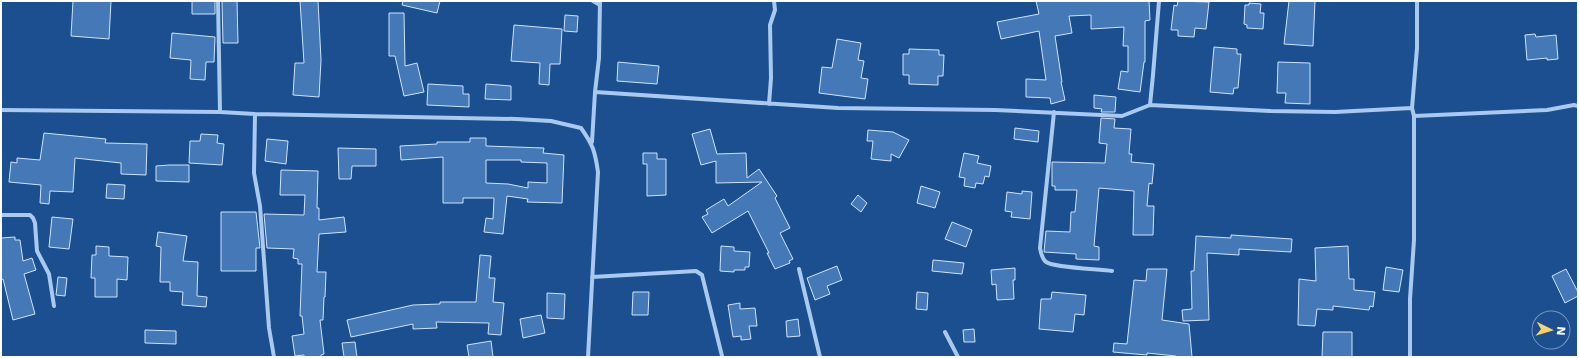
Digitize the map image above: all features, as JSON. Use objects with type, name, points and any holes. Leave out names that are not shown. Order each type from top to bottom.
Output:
[{"type":"street","points":[[218,1],[220,112]]},
{"type":"street","points":[[588,357],[598,172],[592,143],[599,58],[600,3],[593,1]]},
{"type":"street","points":[[769,104],[771,78],[770,25],[775,10],[774,1]]},
{"type":"street","points":[[1150,105],[1154,75],[1159,1]]},
{"type":"street","points":[[1410,357],[1410,299],[1414,240],[1414,116],[1412,108],[1417,48],[1417,1]]},
{"type":"street","points":[[595,92],[838,108],[995,110],[1122,116],[1150,105],[1335,112],[1412,108]]},
{"type":"street","points":[[1414,116],[1547,110],[1574,105],[1578,106]]},
{"type":"street","points":[[1,110],[220,112],[516,119],[551,121],[581,128],[592,143]]},
{"type":"street","points":[[1054,112],[1040,248],[1042,258],[1047,263],[1056,265],[1112,271]]},
{"type":"street","points":[[255,114],[254,173],[260,206],[269,328],[274,357]]},
{"type":"street","points":[[1,215],[30,215],[33,218],[35,223],[37,251],[50,274],[54,306]]},
{"type":"street","points":[[800,269],[820,357]]},
{"type":"street","points":[[592,278],[696,271],[700,272],[722,356]]},
{"type":"street","points":[[945,332],[958,357]]},
{"type":"building","points":[[73,1],[111,1],[109,39],[71,36]]},
{"type":"building","points":[[192,1],[215,1],[215,14],[192,14]]},
{"type":"building","points":[[222,1],[237,1],[238,43],[223,43]]},
{"type":"building","points":[[300,1],[318,1],[321,60],[319,97],[293,95],[295,63],[304,63]]},
{"type":"building","points":[[403,1],[440,1],[437,13],[402,5]]},
{"type":"building","points":[[1036,1],[1149,1],[1150,20],[1145,21],[1145,62],[1140,92],[1118,89],[1121,71],[1128,72],[1128,46],[1123,46],[1124,27],[1091,29],[1091,15],[1069,16],[1072,33],[1055,36],[1065,100],[1051,104],[1050,98],[1026,97],[1026,79],[1046,80],[1039,31],[1001,39],[997,22],[1039,14]]},
{"type":"building","points":[[1178,1],[1209,2],[1206,29],[1195,28],[1194,37],[1178,36],[1178,30],[1171,30],[1174,5],[1177,6]]},
{"type":"building","points":[[1289,1],[1315,1],[1313,46],[1284,44]]},
{"type":"building","points":[[1249,3],[1261,4],[1260,13],[1264,13],[1263,29],[1247,28],[1247,25],[1244,24],[1245,5],[1249,5]]},
{"type":"building","points":[[389,13],[404,13],[405,66],[417,63],[424,92],[404,96],[395,56],[389,56]]},
{"type":"building","points":[[565,15],[578,16],[577,32],[564,31]]},
{"type":"building","points":[[514,25],[562,29],[560,64],[550,64],[549,85],[539,84],[540,63],[511,61]]},
{"type":"building","points":[[172,33],[215,37],[214,62],[206,62],[205,80],[190,79],[191,60],[170,58]]},
{"type":"building","points":[[1535,34],[1536,37],[1556,35],[1558,59],[1547,60],[1547,58],[1527,60],[1525,35]]},
{"type":"building","points":[[837,39],[861,43],[858,60],[864,61],[861,78],[868,79],[865,99],[819,93],[822,67],[832,68]]},
{"type":"building","points":[[1214,47],[1237,49],[1237,54],[1241,54],[1238,88],[1234,88],[1233,94],[1210,92]]},
{"type":"building","points":[[909,49],[939,50],[939,55],[944,55],[943,76],[938,76],[938,85],[909,84],[909,75],[903,75],[903,54],[909,54]]},
{"type":"building","points":[[618,62],[659,66],[657,84],[617,81]]},
{"type":"building","points":[[1278,62],[1310,63],[1310,104],[1285,103],[1286,93],[1277,93]]},
{"type":"building","points":[[428,84],[463,86],[463,94],[469,94],[469,107],[427,105]]},
{"type":"building","points":[[486,84],[511,86],[511,100],[485,99]]},
{"type":"building","points":[[1094,95],[1116,97],[1115,112],[1101,112],[1102,109],[1094,108]]},
{"type":"building","points":[[1101,118],[1115,119],[1114,128],[1131,129],[1129,154],[1132,154],[1131,162],[1154,164],[1152,184],[1149,183],[1147,206],[1154,206],[1153,235],[1133,235],[1134,191],[1099,188],[1094,246],[1099,247],[1099,260],[1076,259],[1076,254],[1044,252],[1046,231],[1070,232],[1071,212],[1075,212],[1077,190],[1055,190],[1055,186],[1052,186],[1052,162],[1105,163],[1107,144],[1099,143]]},
{"type":"building","points":[[1015,128],[1039,131],[1038,142],[1014,139]]},
{"type":"building","points":[[710,129],[717,154],[746,153],[747,178],[759,169],[777,196],[775,198],[790,228],[780,233],[793,259],[789,261],[790,263],[775,269],[767,253],[769,253],[748,211],[712,233],[702,217],[708,214],[706,210],[724,199],[728,206],[762,182],[716,183],[716,161],[701,165],[692,134]]},
{"type":"building","points":[[868,130],[893,132],[909,140],[899,158],[891,154],[891,161],[871,159],[873,141],[867,141]]},
{"type":"building","points":[[44,133],[106,139],[105,143],[147,144],[146,175],[121,174],[121,163],[75,158],[73,192],[50,191],[49,204],[40,203],[41,185],[9,182],[11,162],[17,163],[17,158],[40,160]]},
{"type":"building","points":[[201,134],[218,135],[217,143],[224,144],[222,165],[189,163],[190,141],[200,141]]},
{"type":"building","points":[[470,138],[486,138],[486,146],[544,148],[543,153],[564,155],[562,203],[527,202],[528,199],[507,196],[503,234],[484,232],[486,218],[493,219],[494,198],[463,198],[463,203],[443,203],[443,157],[401,160],[400,146],[437,144],[437,142],[470,142]],"holes":[[[486,160],[521,160],[521,162],[547,163],[547,183],[528,182],[528,188],[508,184],[486,183]]]},
{"type":"building","points":[[267,139],[288,141],[286,164],[265,161]]},
{"type":"building","points":[[338,148],[376,149],[376,166],[352,166],[351,179],[339,179]]},
{"type":"building","points":[[643,153],[657,153],[657,159],[666,159],[666,195],[647,196],[647,164],[643,164]]},
{"type":"building","points":[[964,153],[979,156],[977,163],[991,166],[989,177],[985,176],[983,184],[976,183],[975,188],[964,186],[965,178],[959,177]]},
{"type":"building","points":[[189,165],[189,182],[156,181],[156,166]]},
{"type":"building","points":[[281,170],[318,171],[317,208],[319,208],[319,220],[344,217],[346,232],[319,234],[317,272],[326,272],[323,320],[320,320],[324,354],[321,355],[321,357],[304,357],[304,355],[295,356],[292,336],[304,334],[302,316],[300,316],[302,264],[298,264],[298,259],[293,258],[294,249],[267,248],[264,214],[304,215],[305,195],[280,195]]},
{"type":"building","points":[[107,184],[125,185],[124,199],[106,198]]},
{"type":"building","points":[[921,186],[940,192],[935,208],[917,203]]},
{"type":"building","points":[[1022,191],[1032,192],[1030,219],[1011,217],[1012,212],[1005,211],[1007,192],[1022,194]]},
{"type":"building","points":[[858,195],[867,203],[861,212],[851,204]]},
{"type":"building","points":[[221,212],[256,212],[260,248],[256,248],[256,271],[221,271]]},
{"type":"building","points":[[52,217],[73,219],[69,249],[49,247]]},
{"type":"building","points":[[952,222],[972,230],[966,247],[945,239]]},
{"type":"building","points":[[158,232],[187,236],[183,261],[198,262],[197,296],[207,297],[206,307],[182,305],[183,292],[170,291],[170,282],[160,282],[161,247],[156,246]]},
{"type":"building","points":[[1231,235],[1292,239],[1291,252],[1239,249],[1239,255],[1207,253],[1209,320],[1183,321],[1182,310],[1192,309],[1191,271],[1194,271],[1196,236],[1231,238]]},
{"type":"building","points":[[15,237],[15,240],[20,240],[23,261],[32,258],[36,270],[24,274],[35,314],[13,320],[3,279],[1,280],[1,238]]},
{"type":"building","points":[[96,246],[109,247],[109,256],[128,257],[127,280],[117,279],[117,297],[95,297],[95,278],[91,278],[92,255],[96,255]]},
{"type":"building","points":[[721,246],[734,247],[734,251],[750,252],[749,267],[745,267],[745,270],[734,270],[734,272],[720,271]]},
{"type":"building","points":[[1348,246],[1349,279],[1354,279],[1354,290],[1375,292],[1373,307],[1370,306],[1369,310],[1333,306],[1333,310],[1317,309],[1315,326],[1298,325],[1299,279],[1316,281],[1315,248]]},
{"type":"building","points":[[480,255],[491,256],[489,278],[495,278],[493,302],[504,303],[501,335],[488,334],[489,323],[436,322],[437,328],[413,329],[413,324],[351,337],[347,320],[413,305],[440,304],[440,302],[476,302]]},
{"type":"building","points":[[933,260],[964,263],[962,274],[932,271]]},
{"type":"building","points":[[837,266],[842,280],[827,286],[830,294],[815,300],[807,278]]},
{"type":"building","points":[[1386,267],[1403,270],[1399,292],[1383,290]]},
{"type":"building","points":[[1015,268],[1015,280],[1013,280],[1014,299],[997,300],[996,284],[992,285],[991,270]]},
{"type":"building","points":[[1147,269],[1167,269],[1162,320],[1189,324],[1192,357],[1113,352],[1114,343],[1127,344],[1134,280],[1146,281]]},
{"type":"building","points":[[1566,269],[1578,292],[1578,296],[1565,303],[1552,276]]},
{"type":"building","points":[[58,277],[67,278],[65,296],[56,295]]},
{"type":"building","points":[[633,292],[649,292],[648,315],[632,315]]},
{"type":"building","points":[[917,292],[928,293],[927,310],[916,309]]},
{"type":"building","points":[[1052,292],[1086,295],[1084,315],[1075,314],[1073,332],[1039,329],[1041,299],[1051,299]]},
{"type":"building","points":[[547,293],[565,294],[564,319],[547,318]]},
{"type":"building","points":[[740,303],[740,309],[755,308],[757,326],[749,326],[751,339],[741,340],[741,336],[733,337],[728,305]]},
{"type":"building","points":[[541,315],[545,333],[523,338],[520,319]]},
{"type":"building","points":[[798,319],[800,336],[787,337],[786,321]]},
{"type":"building","points":[[974,329],[975,342],[964,342],[963,330]]},
{"type":"building","points":[[145,330],[176,331],[176,344],[145,343]]},
{"type":"building","points":[[1323,332],[1352,332],[1352,357],[1322,357]]},
{"type":"building","points":[[491,341],[493,357],[469,357],[467,345]]},
{"type":"building","points":[[355,342],[357,357],[344,357],[342,343]]}]
